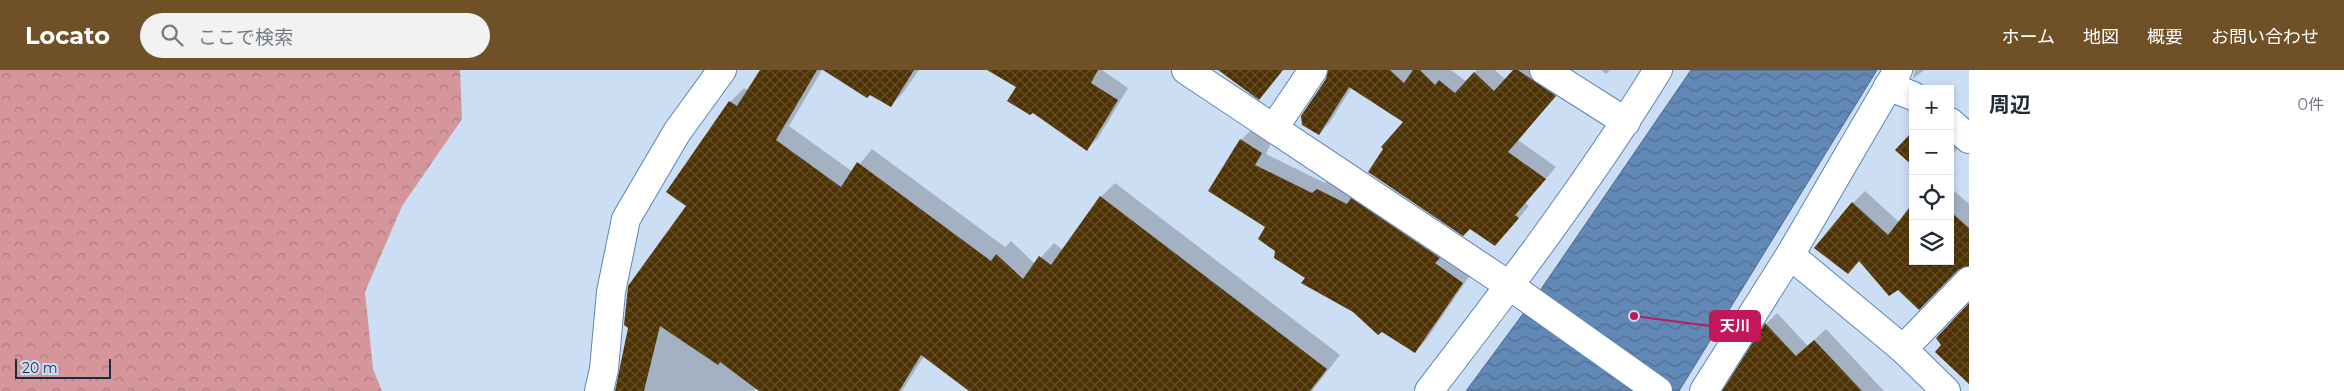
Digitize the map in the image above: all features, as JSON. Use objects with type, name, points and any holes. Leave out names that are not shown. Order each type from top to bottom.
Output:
[{"type":"street","points":[[599,391],[604,369],[611,292],[626,220],[677,132],[722,70]]},
{"type":"street","points":[[1186,70],[1510,286],[1658,391]]},
{"type":"street","points":[[1274,128],[1313,70]]},
{"type":"street","points":[[1544,70],[1626,122]]},
{"type":"street","points":[[1429,391],[1510,286],[1626,122],[1658,70]]},
{"type":"street","points":[[1704,391],[1790,255],[1893,78],[1909,92]]},
{"type":"street","points":[[1954,126],[1969,139]]},
{"type":"street","points":[[1790,255],[1903,349],[1946,391]]},
{"type":"street","points":[[1903,349],[1969,281]]},
{"type":"green space","points":[[0,70],[460,70],[462,119],[402,206],[365,292],[373,369],[382,391],[0,391]]},
{"type":"water","points":[[1691,70],[1877,70],[1679,391],[1466,391],[1537,295]]},
{"type":"building","points":[[760,70],[817,70],[776,140],[841,187],[857,162],[991,261],[996,254],[1023,279],[1039,256],[1051,265],[1100,196],[1327,369],[1310,391],[969,391],[921,355],[899,391],[759,391],[720,362],[718,365],[660,326],[644,391],[615,391],[628,328],[624,325],[628,286],[686,206],[666,192],[729,101],[737,106]]},
{"type":"building","points":[[823,70],[914,70],[891,107],[870,95],[867,98]]},
{"type":"building","points":[[987,70],[1098,70],[1091,83],[1118,100],[1087,151],[1033,113],[1030,115],[1007,101],[1016,87]]},
{"type":"building","points":[[1218,70],[1283,70],[1259,100]]},
{"type":"building","points":[[1328,70],[1390,70],[1404,83],[1413,70],[1420,70],[1435,85],[1439,80],[1455,93],[1474,72],[1494,91],[1513,70],[1518,70],[1556,96],[1508,152],[1546,179],[1515,215],[1519,218],[1495,246],[1470,229],[1463,236],[1368,172],[1383,149],[1381,147],[1403,122],[1349,87],[1319,135],[1302,125],[1301,116],[1326,79]]},
{"type":"building","points":[[1909,135],[1909,162],[1895,150]]},
{"type":"building","points":[[1240,139],[1262,153],[1255,165],[1312,193],[1317,189],[1347,204],[1351,198],[1440,258],[1435,263],[1463,283],[1415,353],[1382,332],[1378,335],[1353,312],[1301,283],[1305,278],[1274,258],[1275,251],[1258,239],[1265,227],[1208,191]]},
{"type":"building","points":[[1852,202],[1888,235],[1909,208],[1909,265],[1954,265],[1954,215],[1969,228],[1969,266],[1958,270],[1919,310],[1898,290],[1889,296],[1859,261],[1848,274],[1814,248]]},
{"type":"building","points":[[1969,303],[1969,384],[1935,352],[1941,345],[1936,338]]},
{"type":"building","points":[[1765,323],[1796,356],[1814,340],[1862,391],[1722,391]]},
{"type":"place","name":"天川","points":[[1634,316]]}]
